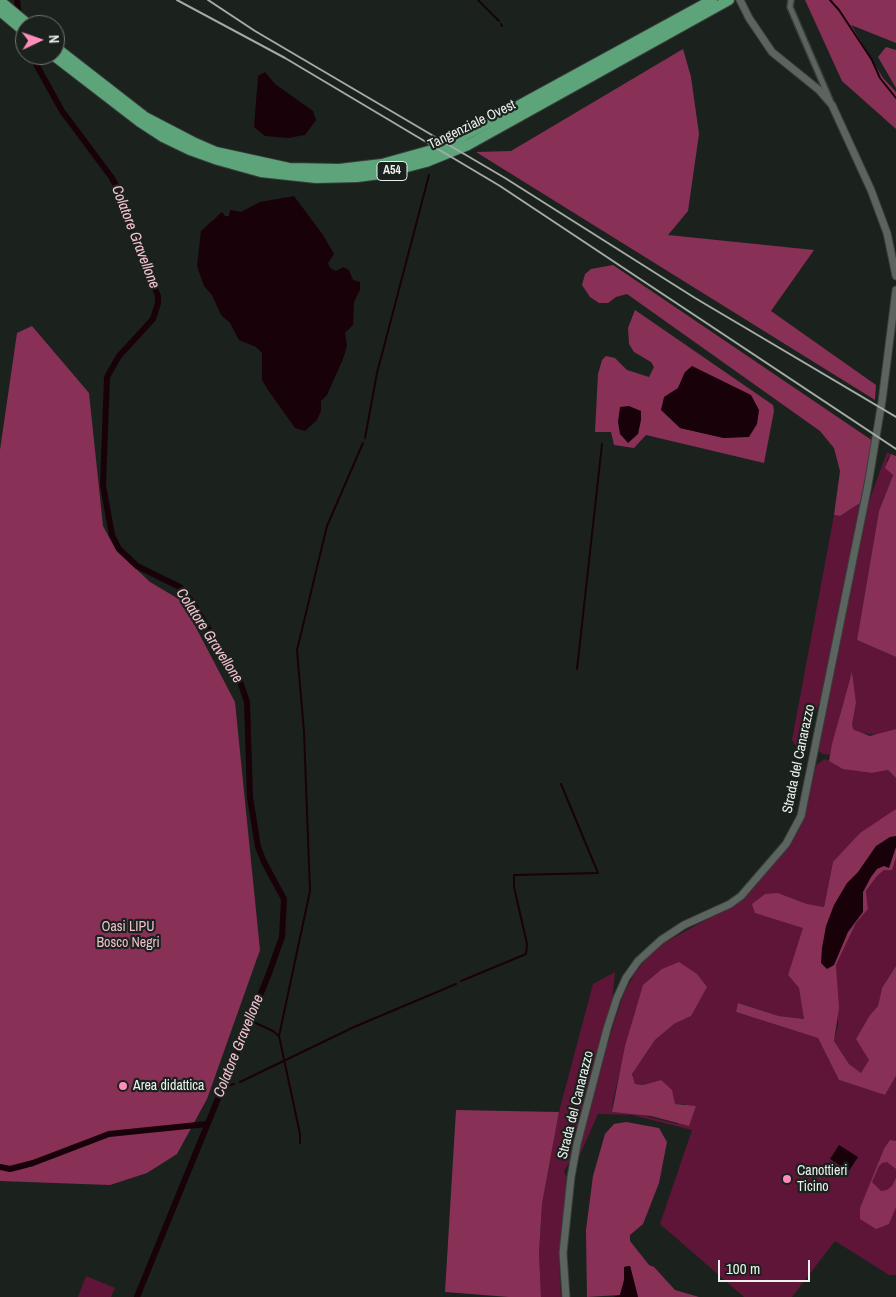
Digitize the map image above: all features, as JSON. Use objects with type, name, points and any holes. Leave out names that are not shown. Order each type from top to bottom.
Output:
[{"type":"highway","name":"Tangenziale Ovest","points":[[65,55],[145,117],[166,130],[216,152],[289,168],[348,168],[405,159],[460,139],[712,0]]},
{"type":"highway","name":"Tangenziale Ovest","points":[[65,65],[117,106],[163,137],[190,150],[261,172],[316,178],[343,178],[380,174],[448,154],[512,121],[727,1]]},
{"type":"highway","points":[[2,8],[15,16]]},
{"type":"highway","points":[[2,8],[15,22]]},
{"type":"street","points":[[740,0],[749,18],[772,52],[811,84],[832,105]]},
{"type":"street","points":[[792,0],[790,8],[871,190],[887,234],[896,276]]},
{"type":"street","points":[[811,84],[816,80],[819,72]]},
{"type":"street","name":"Strada del Canarazzo","points":[[566,1297],[563,1253],[572,1169],[607,1029],[623,985],[638,962],[661,940],[684,925],[730,904],[741,896],[786,844],[800,816],[875,441],[896,290]]},
{"type":"shaded area","points":[[265,72],[275,84],[313,111],[316,120],[305,135],[288,138],[265,136],[254,127],[258,76]]},
{"type":"shaded area","points":[[294,196],[323,235],[334,254],[328,263],[330,268],[336,271],[343,267],[349,270],[353,280],[360,282],[360,290],[354,302],[353,325],[345,333],[347,346],[343,359],[327,395],[321,401],[321,411],[317,420],[305,431],[295,428],[268,390],[262,380],[262,353],[256,347],[239,340],[230,323],[221,315],[212,295],[204,286],[197,266],[201,231],[222,212],[225,216],[229,216],[230,210],[241,212],[260,202]]},
{"type":"shaded area","points":[[692,366],[751,395],[759,410],[757,424],[749,437],[724,438],[680,428],[661,410],[664,397],[678,388],[685,372]]},
{"type":"shaded area","points":[[629,406],[641,411],[641,420],[638,434],[628,443],[620,434],[618,422],[620,407]]},
{"type":"shaded area","points":[[887,452],[891,454],[887,460],[893,474],[879,511],[857,640],[896,657],[896,729],[878,735],[859,733],[854,730],[852,725],[856,703],[844,700],[830,755],[823,754],[818,751],[865,512]]},
{"type":"shaded area","points":[[860,503],[823,695],[800,743],[796,746],[792,740],[834,515],[840,516]]},
{"type":"shaded area","points":[[825,759],[854,770],[872,773],[888,770],[896,778],[896,809],[833,862],[824,907],[807,904],[778,893],[804,928],[788,975],[799,988],[805,1019],[779,1016],[739,1003],[736,1012],[818,1038],[839,1080],[885,1095],[896,1076],[896,1275],[889,1275],[835,1241],[792,1297],[744,1297],[660,1224],[692,1130],[632,1115],[598,1114],[575,1166],[595,1083],[624,993],[635,973],[647,957],[662,944],[742,900],[754,888],[798,831],[806,812],[817,764]],"holes":[[[635,1011],[691,1016],[674,1024],[655,1040],[632,1074],[635,1084],[643,1085],[661,1080],[674,1104],[685,1104],[678,1124],[637,1114],[612,1112],[613,1100]]]},
{"type":"shaded area","points":[[896,836],[896,847],[889,868],[884,866],[877,869],[871,877],[863,892],[863,912],[848,932],[834,965],[827,969],[821,963],[822,948],[826,926],[834,905],[847,883],[858,872],[876,846],[890,837]]},
{"type":"shaded area","points":[[896,858],[896,966],[882,988],[878,1006],[870,1015],[869,1060],[861,1074],[849,1064],[834,1041],[838,1025],[836,965],[856,923],[868,909],[866,891],[884,870],[892,869]]},
{"type":"shaded area","points":[[615,972],[612,1001],[571,1160],[564,1171],[567,1179],[559,1259],[561,1297],[541,1297],[539,1253],[542,1204],[559,1112],[593,984]]},
{"type":"shaded area","points":[[839,1145],[858,1157],[849,1171],[830,1159]]},
{"type":"shaded area","points":[[630,1266],[638,1297],[613,1297],[620,1295],[624,1280],[624,1267]]},
{"type":"shaded area","points":[[86,1276],[115,1288],[111,1297],[78,1297]]},
{"type":"green space","points":[[805,0],[896,0],[896,43],[851,25],[883,78],[896,92],[896,129],[842,81]]},
{"type":"green space","points":[[886,47],[896,50],[896,88],[878,57]]},
{"type":"green space","points":[[683,49],[691,77],[699,134],[688,211],[668,235],[814,250],[771,311],[876,385],[875,400],[476,152],[511,151]]},
{"type":"green space","points":[[613,265],[873,441],[860,503],[840,516],[834,515],[840,471],[834,448],[820,431],[627,294],[616,297],[608,303],[599,303],[590,297],[582,285],[585,274],[591,269]]},
{"type":"green space","points":[[635,310],[773,405],[774,411],[764,463],[646,435],[634,448],[614,445],[611,432],[595,432],[598,374],[602,360],[606,356],[615,358],[627,370],[649,377],[654,367],[651,362],[634,352],[629,344],[628,328]],"holes":[[[685,372],[749,436],[724,438],[680,428],[678,388]]]},
{"type":"green space","name":"Oasi LIPU Bosco Negri","points":[[32,326],[89,393],[103,526],[116,550],[150,582],[182,601],[235,702],[260,950],[207,1099],[177,1154],[147,1173],[110,1185],[0,1181],[0,450],[17,333]]},
{"type":"green space","points":[[891,454],[896,456],[896,657],[857,640],[879,511],[893,475],[885,468]]},
{"type":"green space","points":[[852,672],[856,703],[852,725],[854,730],[870,736],[896,729],[896,778],[888,770],[872,773],[843,769],[829,761]]},
{"type":"green space","points":[[896,809],[896,858],[892,870],[884,870],[866,891],[868,909],[856,923],[836,965],[839,1008],[834,1041],[849,1064],[861,1073],[869,1060],[856,1039],[870,1015],[878,1006],[882,988],[896,966],[896,1076],[885,1095],[839,1080],[818,1038],[736,1012],[738,1003],[779,1016],[804,1019],[799,988],[788,975],[803,928],[755,913],[752,904],[765,894],[778,893],[807,904],[824,907],[833,862],[860,833]]},
{"type":"green space","points":[[679,962],[697,974],[707,987],[691,1016],[674,1024],[655,1040],[632,1074],[635,1084],[643,1085],[661,1080],[672,1090],[675,1104],[696,1106],[689,1126],[651,1116],[612,1112],[625,1046],[643,985],[662,969]]},
{"type":"green space","points":[[456,1110],[559,1112],[542,1204],[539,1253],[541,1297],[509,1297],[445,1292]]},
{"type":"green space","points":[[626,1122],[659,1128],[667,1142],[659,1183],[643,1224],[630,1235],[630,1241],[649,1265],[654,1267],[675,1290],[699,1297],[638,1297],[630,1266],[624,1267],[625,1280],[620,1295],[587,1297],[586,1230],[593,1176],[605,1134],[614,1124]]},
{"type":"green space","points":[[890,1140],[896,1141],[896,1169],[887,1162],[882,1163],[872,1182],[881,1191],[887,1190],[892,1186],[896,1178],[896,1207],[889,1224],[876,1229],[860,1219],[860,1208],[884,1149]]},
{"type":"waterway","name":"Colatore Gravellone","points":[[17,0],[19,15]]},
{"type":"waterway","points":[[478,0],[499,21]]},
{"type":"waterway","points":[[830,0],[839,10],[872,60],[880,78],[896,98]]},
{"type":"waterway","name":"Colatore Gravellone","points":[[37,65],[62,111],[112,178],[121,195],[132,230],[158,296],[153,319],[119,356],[107,377],[103,485],[112,535],[119,549],[137,566],[180,587],[193,603],[241,684],[247,702],[250,797],[258,847],[284,899],[282,937],[268,976],[137,1297]]},
{"type":"waterway","points":[[365,438],[377,373],[429,175]]},
{"type":"waterway","points":[[279,1036],[310,891],[304,732],[297,650],[327,526],[363,443]]},
{"type":"waterway","points":[[577,669],[602,444]]},
{"type":"waterway","points":[[461,981],[526,954],[527,944],[514,887],[514,875],[598,873],[561,784]]},
{"type":"waterway","points":[[240,1082],[354,1027],[456,984]]},
{"type":"waterway","points":[[249,1020],[273,1031],[279,1036],[300,1134],[300,1143]]},
{"type":"waterway","points":[[222,1087],[234,1084]]},
{"type":"waterway","points":[[0,1167],[10,1169],[33,1163],[109,1134],[207,1124]]},
{"type":"railway","points":[[177,0],[285,58],[500,186],[896,449]]},
{"type":"railway","points":[[208,0],[255,31],[505,178],[695,298],[896,417]]},
{"type":"place","name":"Area didattica","points":[[123,1086]]},
{"type":"place","name":"Canottieri Ticino","points":[[787,1179]]}]
